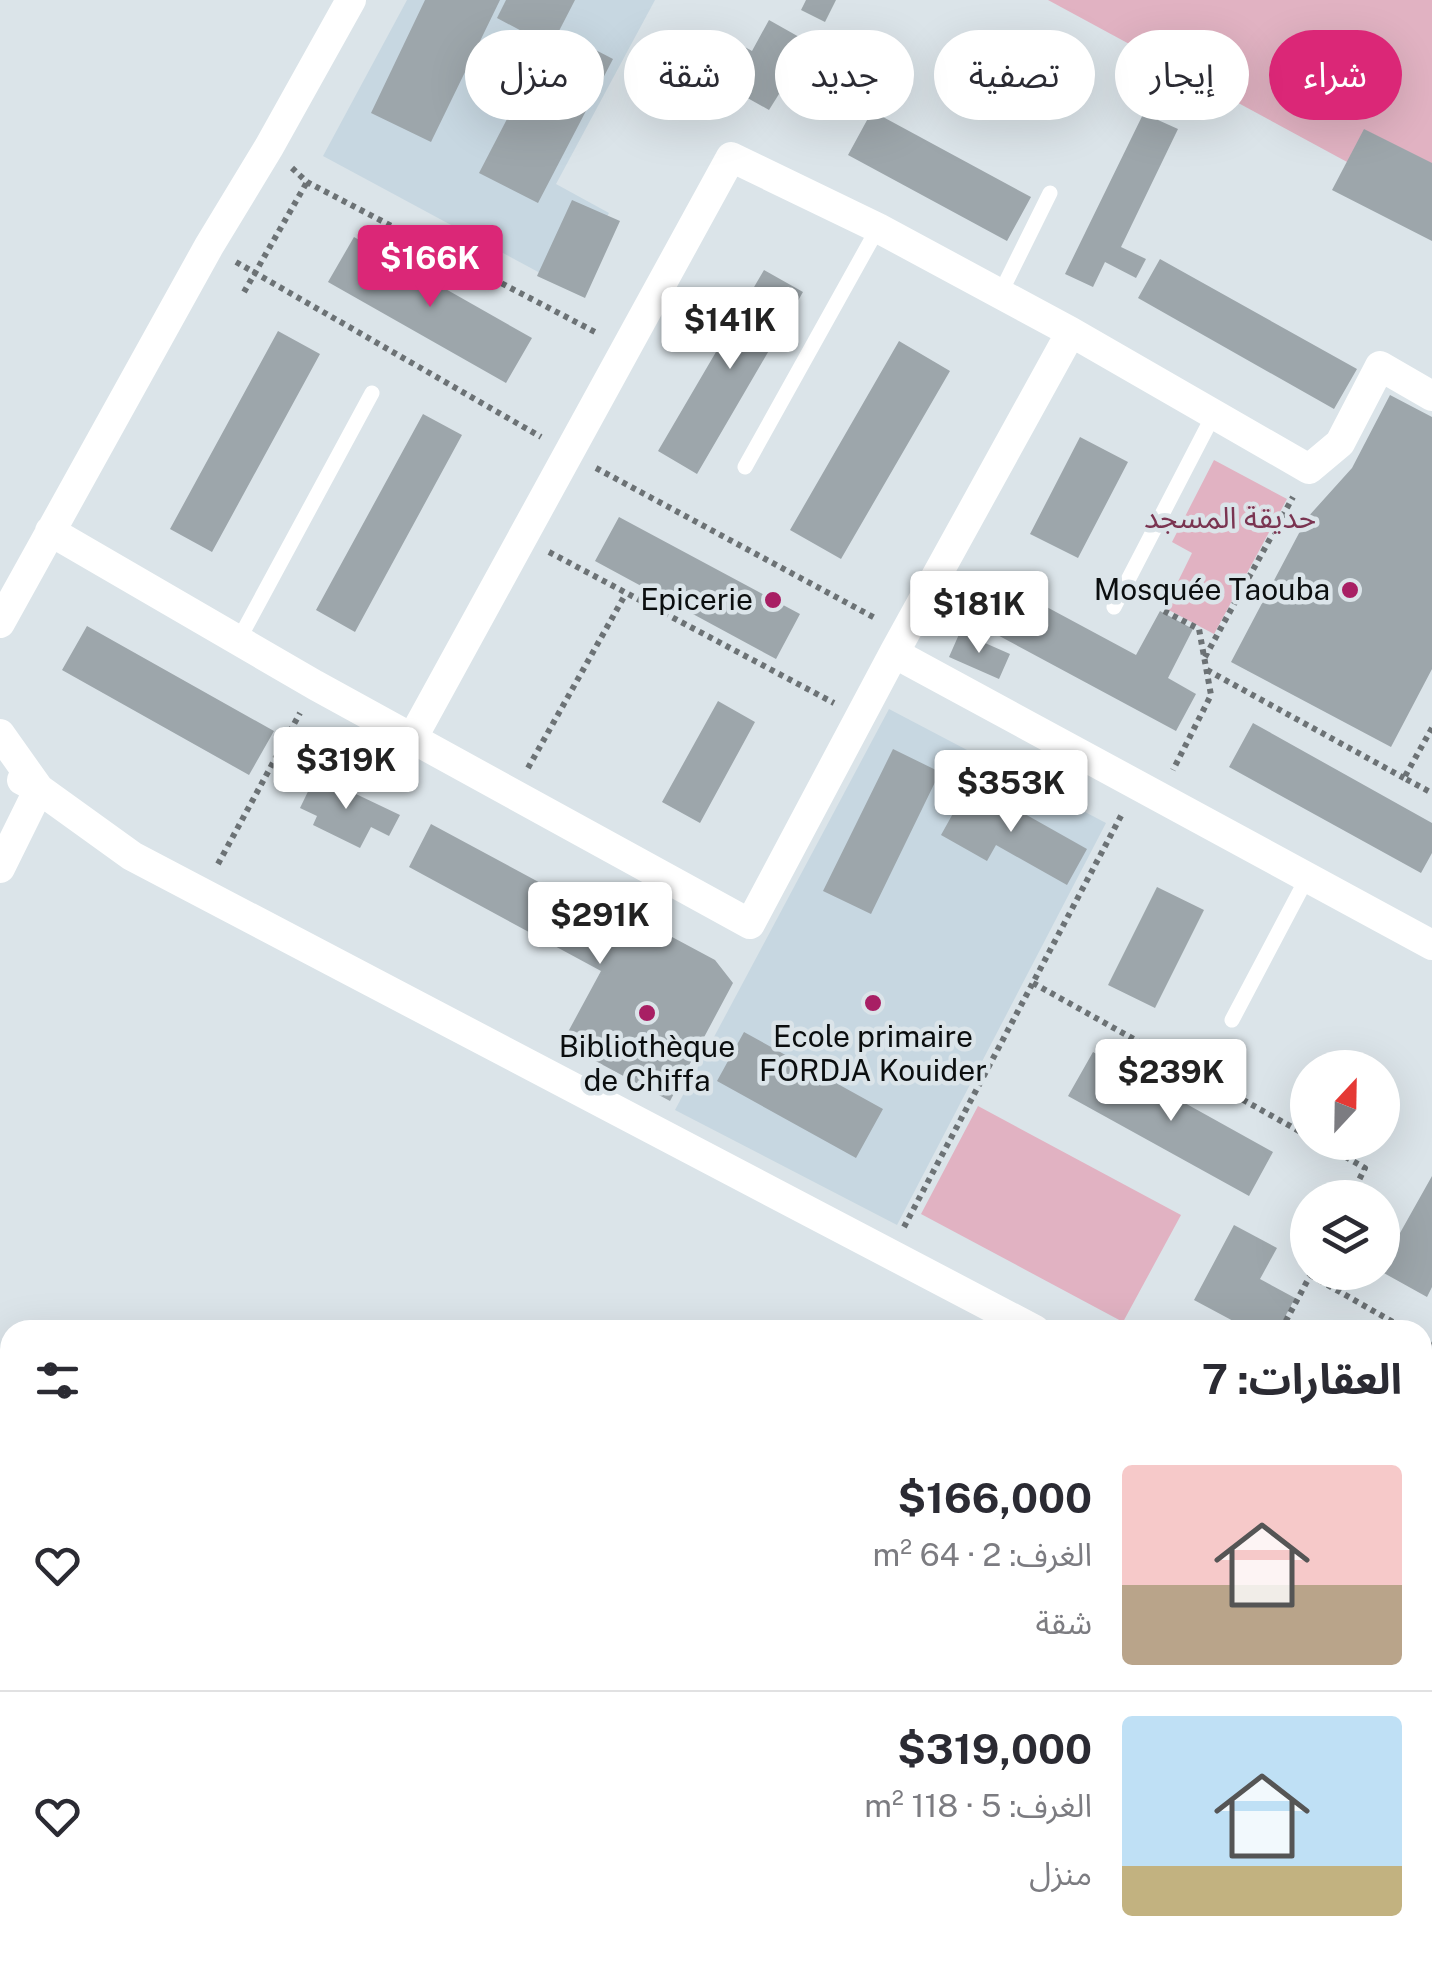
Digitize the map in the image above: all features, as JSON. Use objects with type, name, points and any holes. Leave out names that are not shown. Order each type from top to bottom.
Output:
[{"type":"street","points":[[0,623],[351,0]]},
{"type":"street","points":[[413,737],[730,157],[878,228],[1071,332],[1309,469],[1340,443],[1380,366],[1432,396]]},
{"type":"street","points":[[50,531],[315,685],[750,924],[859,716],[1071,332]]},
{"type":"street","points":[[899,644],[1148,792],[1432,946]]},
{"type":"street","points":[[0,734],[40,790]]},
{"type":"street","points":[[0,769],[40,790],[132,856],[1017,1320]]},
{"type":"street","points":[[0,868],[40,790]]},
{"type":"lane","points":[[1000,294],[1050,194]]},
{"type":"lane","points":[[745,467],[878,228]]},
{"type":"lane","points":[[238,641],[372,393]]},
{"type":"lane","points":[[1114,607],[1214,414]]},
{"type":"lane","points":[[1232,1020],[1307,878]]},
{"type":"path","points":[[269,147],[307,182],[626,348]]},
{"type":"path","points":[[244,292],[307,182]]},
{"type":"path","points":[[209,246],[899,644]]},
{"type":"path","points":[[1204,658],[1309,469]]},
{"type":"path","points":[[522,537],[859,716]]},
{"type":"path","points":[[513,794],[625,595]]},
{"type":"path","points":[[890,1254],[1033,982],[1211,695],[1200,629],[1164,611]]},
{"type":"path","points":[[1207,670],[1432,793]]},
{"type":"path","points":[[203,893],[315,685]]},
{"type":"path","points":[[1404,778],[1432,728]]},
{"type":"path","points":[[1033,982],[1290,1126]]},
{"type":"path","points":[[1351,1160],[1365,1168],[1359,1180]]},
{"type":"path","points":[[1286,1320],[1302,1290]]},
{"type":"path","points":[[1338,1290],[1390,1320]]},
{"type":"shaded area","points":[[407,0],[655,0],[639,30],[624,30],[624,58],[604,95],[604,30],[465,30],[465,120],[590,120],[556,184],[609,213],[568,288],[323,156]]},
{"type":"shaded area","name":"Ecole primaire FORDJA Kouider","points":[[889,709],[1106,823],[897,1225],[675,1110]]},
{"type":"green space","points":[[1048,0],[1432,0],[1432,208],[1270,120],[1402,120],[1402,30],[1269,30],[1269,120],[1249,109],[1249,30],[1115,30],[1115,36]]},
{"type":"green space","name":"حديقة المسجد","points":[[1214,460],[1287,499],[1214,634],[1165,608],[1192,553],[1172,542]]},
{"type":"green space","points":[[978,1106],[1181,1215],[1124,1320],[1119,1320],[921,1214]]},
{"type":"building","points":[[425,0],[500,0],[485,30],[465,30],[465,72],[431,142],[371,113]]},
{"type":"building","points":[[506,0],[575,0],[560,30],[520,30],[497,18]]},
{"type":"building","points":[[806,0],[836,0],[825,22],[801,10]]},
{"type":"building","points":[[769,20],[787,30],[775,30],[775,100],[769,110],[755,102],[755,46]]},
{"type":"building","points":[[604,54],[613,59],[604,76]]},
{"type":"building","points":[[507,120],[581,120],[538,203],[479,173]]},
{"type":"building","points":[[867,120],[889,120],[1031,197],[1007,241],[848,155]]},
{"type":"building","points":[[1140,120],[1158,120],[1178,129],[1121,247],[1146,259],[1136,278],[1105,262],[1093,287],[1065,274]]},
{"type":"building","points":[[1364,129],[1432,163],[1432,241],[1332,190]]},
{"type":"building","points":[[572,200],[620,221],[585,298],[537,276]]},
{"type":"building","points":[[354,237],[532,338],[506,383],[328,282]]},
{"type":"building","points":[[1160,259],[1357,369],[1334,409],[1138,298]]},
{"type":"building","points":[[764,270],[803,292],[697,474],[658,451]]},
{"type":"building","points":[[278,331],[320,354],[212,552],[170,529]]},
{"type":"building","points":[[899,341],[950,371],[841,559],[790,530]]},
{"type":"building","name":"Mosquée Taouba","points":[[1390,395],[1432,417],[1432,669],[1391,747],[1231,662],[1307,518],[1352,468]]},
{"type":"building","points":[[423,414],[462,435],[355,632],[316,610]]},
{"type":"building","points":[[1080,437],[1128,462],[1078,558],[1030,534]]},
{"type":"building","points":[[619,517],[800,614],[776,659],[595,561]]},
{"type":"building","points":[[1002,583],[1136,655],[1160,611],[1193,629],[1168,678],[1196,694],[1176,731],[979,625]]},
{"type":"building","points":[[87,626],[274,731],[249,775],[62,670]]},
{"type":"building","points":[[960,632],[1010,654],[999,679],[949,657]]},
{"type":"building","points":[[718,701],[755,722],[700,823],[662,802]]},
{"type":"building","points":[[1253,723],[1432,823],[1432,853],[1421,873],[1229,767]]},
{"type":"building","points":[[893,749],[940,772],[871,914],[823,891]]},
{"type":"building","points":[[316,775],[400,815],[389,836],[371,827],[360,848],[313,825],[317,816],[300,808]]},
{"type":"building","points":[[970,783],[1087,849],[1067,885],[996,845],[987,861],[941,835]]},
{"type":"building","name":"Bibliothèque de Chiffa","points":[[431,824],[624,928],[631,915],[715,960],[733,983],[670,1101],[562,1043],[601,971],[409,867]]},
{"type":"building","points":[[1157,887],[1204,910],[1155,1008],[1108,985]]},
{"type":"building","points":[[744,1032],[883,1109],[856,1158],[717,1081]]},
{"type":"building","points":[[1093,1052],[1273,1152],[1249,1196],[1068,1096]]},
{"type":"building","points":[[1432,1176],[1432,1287],[1427,1297],[1400,1282],[1400,1233]]},
{"type":"building","points":[[1234,1225],[1277,1248],[1260,1279],[1295,1298],[1283,1320],[1231,1320],[1194,1300]]},
{"type":"place","name":"Mosquée Taouba","points":[[1350,590]]},
{"type":"place","name":"Epicerie","points":[[773,600]]},
{"type":"place","name":"Ecole primaire FORDJA Kouider","points":[[873,1003]]},
{"type":"place","name":"Bibliothèque de Chiffa","points":[[647,1013]]}]
